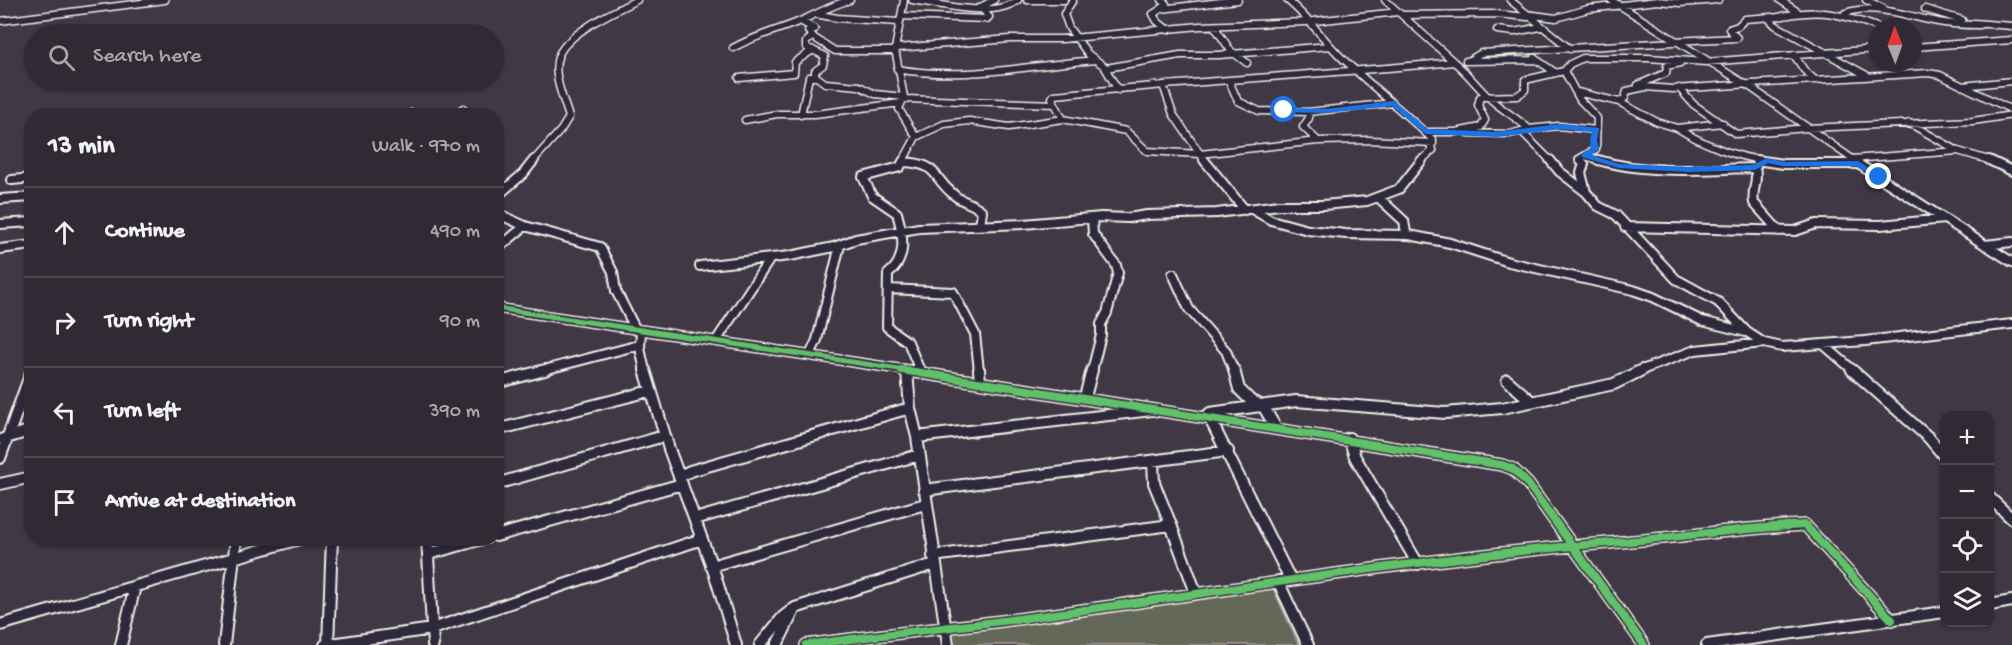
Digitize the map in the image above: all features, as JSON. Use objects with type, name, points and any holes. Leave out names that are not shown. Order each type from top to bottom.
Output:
[{"type":"street","points":[[0,21],[165,0]]},
{"type":"street","points":[[504,190],[523,174],[546,143],[567,122],[569,117],[557,62],[561,51],[590,26],[636,0]]},
{"type":"street","points":[[733,48],[761,34],[800,21],[828,6],[850,0]]},
{"type":"street","points":[[904,0],[899,19],[896,49],[903,100],[900,112],[916,137]]},
{"type":"street","points":[[912,0],[980,9],[1011,6],[1018,0]]},
{"type":"street","points":[[980,9],[994,0]]},
{"type":"street","points":[[1027,0],[1064,0]]},
{"type":"street","points":[[1073,0],[1064,14],[1066,24],[1088,54],[1106,68],[1118,90]]},
{"type":"street","points":[[1162,0],[1166,4],[1153,16],[1168,30]]},
{"type":"street","points":[[1161,9],[1238,0]]},
{"type":"street","points":[[1287,0],[1355,71],[1426,132],[1433,143]]},
{"type":"street","points":[[1385,0],[1468,73],[1487,96],[1525,131],[1559,171],[1586,192],[1598,206],[1616,215],[1676,279],[1718,302],[1747,332],[1764,343]]},
{"type":"street","points":[[1510,0],[1527,16],[1583,58]]},
{"type":"street","points":[[1611,0],[1743,84],[1858,164],[2012,262]]},
{"type":"street","points":[[800,21],[813,26],[814,29],[808,31],[813,37],[835,51],[1309,22],[1400,14],[1430,17],[1483,13],[1556,18],[1588,9],[1657,1],[1718,0]]},
{"type":"street","points":[[1780,0],[1798,12]]},
{"type":"street","points":[[1866,0],[1891,12]]},
{"type":"street","points":[[815,14],[837,18],[987,19],[988,17],[980,9]]},
{"type":"street","points":[[1467,61],[1481,53],[1737,38],[1729,29],[1738,26],[1745,19],[1798,12],[1845,13],[1861,9],[1891,12],[1938,23],[2012,26]]},
{"type":"street","points":[[1925,9],[1980,25]]},
{"type":"street","points":[[1845,13],[1868,23]]},
{"type":"street","points":[[1772,17],[1769,19],[1775,25],[1829,53],[1866,76]]},
{"type":"street","points":[[1214,27],[1235,54],[1246,63]]},
{"type":"street","points":[[1497,30],[1514,32],[1541,27]]},
{"type":"street","points":[[801,115],[812,77],[815,71],[823,65],[825,56],[806,47],[806,42],[813,37]]},
{"type":"street","points":[[1923,47],[2011,40]]},
{"type":"street","points":[[1106,68],[1180,55],[1235,54],[1330,46]]},
{"type":"street","points":[[794,73],[795,62],[813,50]]},
{"type":"street","points":[[1520,50],[1571,79],[1582,102],[1596,113],[1599,123],[1593,140],[1596,149],[1579,159],[1584,164],[1581,173],[1586,192]]},
{"type":"street","points":[[1640,88],[1638,85],[1666,73],[1667,66],[1670,64],[1868,50]]},
{"type":"street","points":[[1794,55],[1804,70],[1815,80]]},
{"type":"street","points":[[1456,132],[1483,124],[1485,120],[1480,113],[1478,102],[1480,97],[1517,96],[1525,90],[1525,80],[1539,79],[1560,71],[1583,58],[1656,58],[1684,63]]},
{"type":"street","points":[[897,69],[919,73],[970,75],[1096,60]]},
{"type":"street","points":[[1063,119],[1055,104],[1054,95],[1140,86],[1467,61],[1537,60]]},
{"type":"street","points":[[739,78],[794,73],[825,83],[859,86],[875,94],[903,100]]},
{"type":"street","points":[[1619,102],[1625,98],[1628,91],[1640,88],[1678,88],[1935,73],[2012,112]]},
{"type":"street","points":[[1229,81],[1238,101],[1253,109],[1308,112],[1394,103]]},
{"type":"street","points":[[1960,86],[2012,81]]},
{"type":"street","points":[[1163,85],[1169,108],[1219,181],[1248,209],[1271,220],[1308,230],[1346,234],[1408,235],[1460,245],[1509,262],[1633,290],[1653,297],[1702,321],[1747,332]]},
{"type":"street","points":[[1678,88],[1693,104],[1736,134],[1807,128],[1973,121],[2012,112]]},
{"type":"street","points":[[1577,92],[1619,102],[1657,122],[1677,128],[1723,123]]},
{"type":"street","points":[[746,120],[777,114],[801,115],[903,100],[1055,104]]},
{"type":"street","points":[[1308,112],[1309,118],[1303,127],[1318,141]]},
{"type":"street","points":[[921,374],[908,342],[887,327],[888,274],[896,268],[904,239],[897,213],[872,196],[863,177],[898,168],[916,137],[944,124],[969,121],[1009,127],[1063,119],[1126,131],[1148,151],[1200,154],[1257,150],[1318,141],[1378,140],[1433,143]]},
{"type":"street","points":[[1909,123],[1958,151]]},
{"type":"street","points":[[1426,132],[1497,135],[1560,126],[1596,130]]},
{"type":"street","points":[[1677,128],[1707,144],[1750,159],[1783,164],[1858,164]]},
{"type":"street","points":[[700,266],[770,259],[900,231],[1092,218],[1217,213],[1288,204],[1323,205],[1367,201],[1399,189],[1407,182],[1421,161],[1433,150],[1430,146],[1433,143]]},
{"type":"street","points":[[1851,159],[1958,151],[1973,154],[2012,170]]},
{"type":"street","points":[[1585,156],[1619,166],[1676,170],[1755,168],[1767,161]]},
{"type":"street","points":[[903,162],[921,163],[934,169],[952,195],[980,208],[982,212],[980,225]]},
{"type":"street","points":[[1755,168],[1758,178],[1752,191],[1755,207],[1779,231]]},
{"type":"street","points":[[12,180],[24,179]]},
{"type":"street","points":[[0,199],[24,198]]},
{"type":"street","points":[[1379,198],[1404,221],[1408,235]]},
{"type":"street","points":[[504,217],[525,226],[600,247],[613,272],[616,291],[638,330],[639,345],[650,391],[736,645]]},
{"type":"street","points":[[1085,397],[1101,335],[1101,324],[1107,313],[1118,273],[1116,265],[1093,234],[1092,218]]},
{"type":"street","points":[[1625,227],[1795,231],[1816,224],[1872,225],[1945,219]]},
{"type":"street","points":[[0,224],[24,222]]},
{"type":"street","points":[[504,242],[525,226]]},
{"type":"street","points":[[1985,245],[2012,242]]},
{"type":"street","points":[[810,355],[817,340],[840,245]]},
{"type":"street","points":[[0,249],[24,246]]},
{"type":"street","points":[[716,341],[770,259]]},
{"type":"street","points":[[1173,274],[1187,307],[1227,352],[1235,380],[1242,393],[1251,402],[1263,406],[1276,428]]},
{"type":"street","points":[[888,289],[953,292],[975,334],[980,381]]},
{"type":"street","points":[[504,309],[810,355],[907,372],[1208,415],[1502,465],[1513,469],[1528,484],[1644,645]]},
{"type":"street","points":[[1208,415],[1219,411],[1296,401],[1444,413],[1514,406],[1614,384],[1650,366],[1695,350],[1764,343],[1782,347],[1823,344],[2012,324]]},
{"type":"street","points":[[1823,344],[1929,438],[1940,451]]},
{"type":"street","points":[[504,382],[639,345]]},
{"type":"street","points":[[907,372],[910,408],[917,437],[925,504],[948,645]]},
{"type":"street","points":[[1507,380],[1531,401]]},
{"type":"street","points":[[0,458],[3,439],[24,388]]},
{"type":"street","points":[[504,427],[650,391]]},
{"type":"street","points":[[504,534],[681,481],[690,471],[910,408]]},
{"type":"street","points":[[917,437],[1156,408]]},
{"type":"street","points":[[1208,415],[1290,579]]},
{"type":"street","points":[[3,439],[24,432]]},
{"type":"street","points":[[504,482],[664,436]]},
{"type":"street","points":[[1349,438],[1355,457],[1418,564]]},
{"type":"street","points":[[924,490],[1228,452]]},
{"type":"street","points":[[694,519],[919,455]]},
{"type":"street","points":[[1153,462],[1154,483],[1172,525],[1196,593]]},
{"type":"street","points":[[0,484],[24,479]]},
{"type":"street","points":[[1994,503],[2012,519]]},
{"type":"street","points":[[711,566],[925,504]]},
{"type":"street","points":[[760,645],[783,617],[795,608],[934,560],[1012,544],[1172,525]]},
{"type":"street","points":[[807,645],[945,626],[1000,621],[1290,579],[1744,528],[1805,525],[1892,620]]},
{"type":"street","points":[[332,546],[326,645],[432,629],[702,539]]},
{"type":"street","points":[[224,645],[235,546]]},
{"type":"street","points":[[0,624],[275,546]]},
{"type":"street","points":[[428,546],[433,645]]},
{"type":"street","points":[[429,554],[458,546]]},
{"type":"street","points":[[1278,581],[1308,645]]},
{"type":"street","points":[[121,645],[135,586]]},
{"type":"street","points":[[1994,604],[2012,602]]},
{"type":"street","points":[[777,645],[795,608]]},
{"type":"street","points":[[1707,645],[1754,642],[1940,613]]},
{"type":"green space","points":[[1272,586],[1299,645],[953,645],[950,629]]},
{"type":"cycle path","points":[[504,309],[1126,404],[1502,465],[1513,469],[1528,484],[1644,645]]},
{"type":"cycle path","points":[[806,645],[1000,621],[1290,579],[1560,546],[1610,543],[1744,528],[1805,525],[1892,620]]},
{"type":"route","points":[[1284,110],[1326,111],[1394,103],[1426,132],[1497,135],[1560,126],[1596,130],[1593,140],[1596,149],[1585,156],[1619,166],[1688,170],[1755,168],[1761,162],[1767,161],[1783,164],[1858,164],[1879,177]]}]
